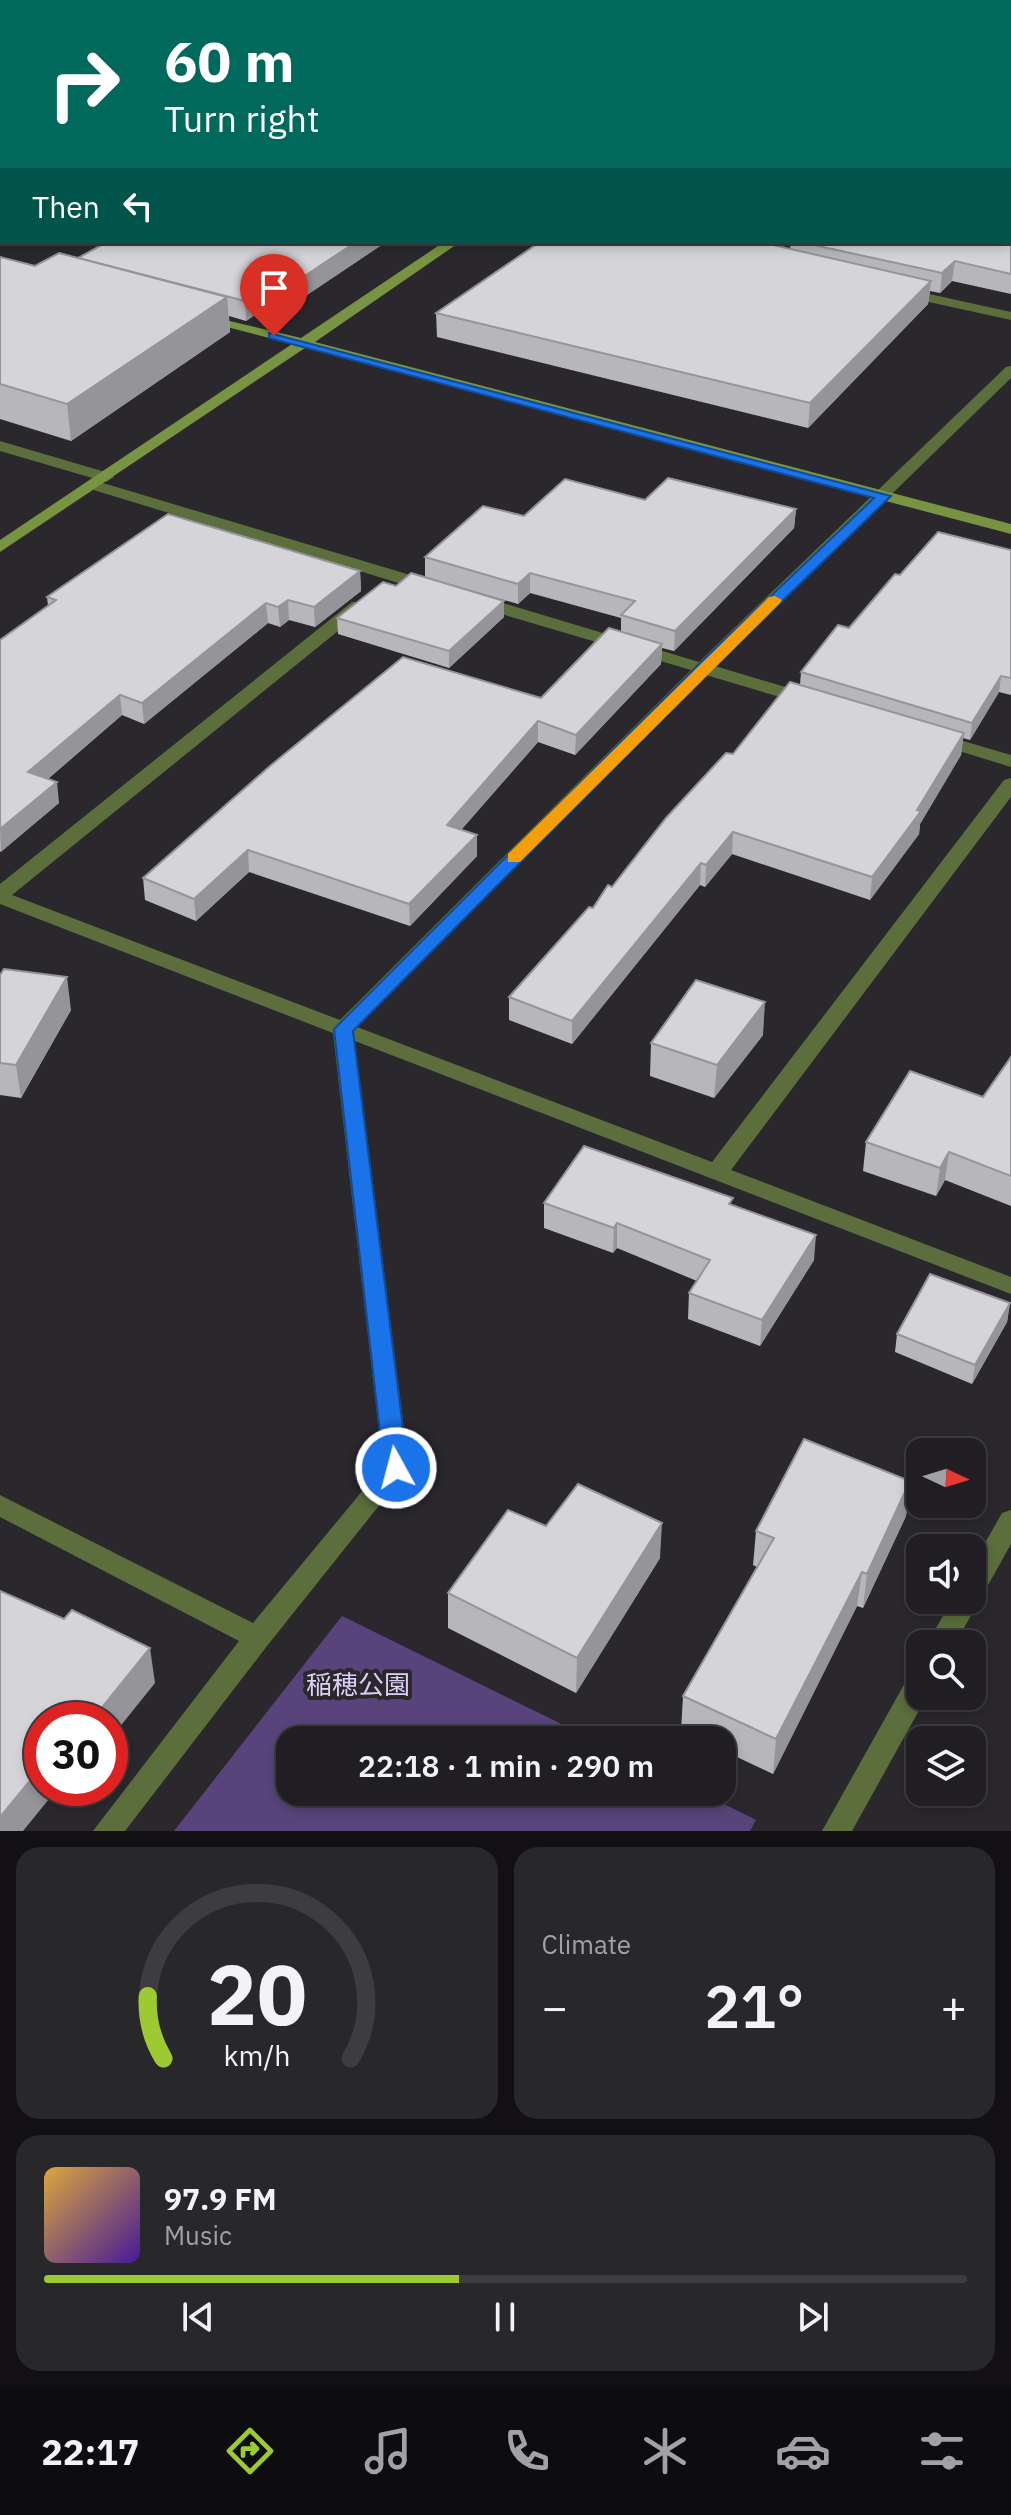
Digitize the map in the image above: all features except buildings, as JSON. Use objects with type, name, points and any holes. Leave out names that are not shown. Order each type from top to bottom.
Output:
[{"type":"street","points":[[0,547],[450,244]]},
{"type":"street","points":[[892,290],[1011,316]]},
{"type":"street","points":[[184,312],[1011,529]]},
{"type":"street","points":[[343,1029],[703,668],[1011,370]]},
{"type":"street","points":[[0,446],[383,586],[461,596],[820,704]]},
{"type":"street","points":[[383,586],[0,896],[1011,1286]]},
{"type":"street","points":[[923,734],[1011,761]]},
{"type":"street","points":[[716,1173],[1011,784]]},
{"type":"street","points":[[108,1831],[257,1638],[396,1468],[343,1029]]},
{"type":"street","points":[[0,1505],[257,1638]]},
{"type":"street","points":[[986,1565],[1011,1520]]},
{"type":"street","points":[[837,1831],[906,1707]]},
{"type":"green space","name":"稲穂公園","points":[[342,1616],[566,1726],[276,1726],[276,1806],[728,1806],[756,1820],[750,1831],[174,1831]]},
{"type":"slow traffic","points":[[514,858],[775,600]]},
{"type":"route","points":[[274,336],[884,496],[703,668],[343,1029],[396,1468]]}]
